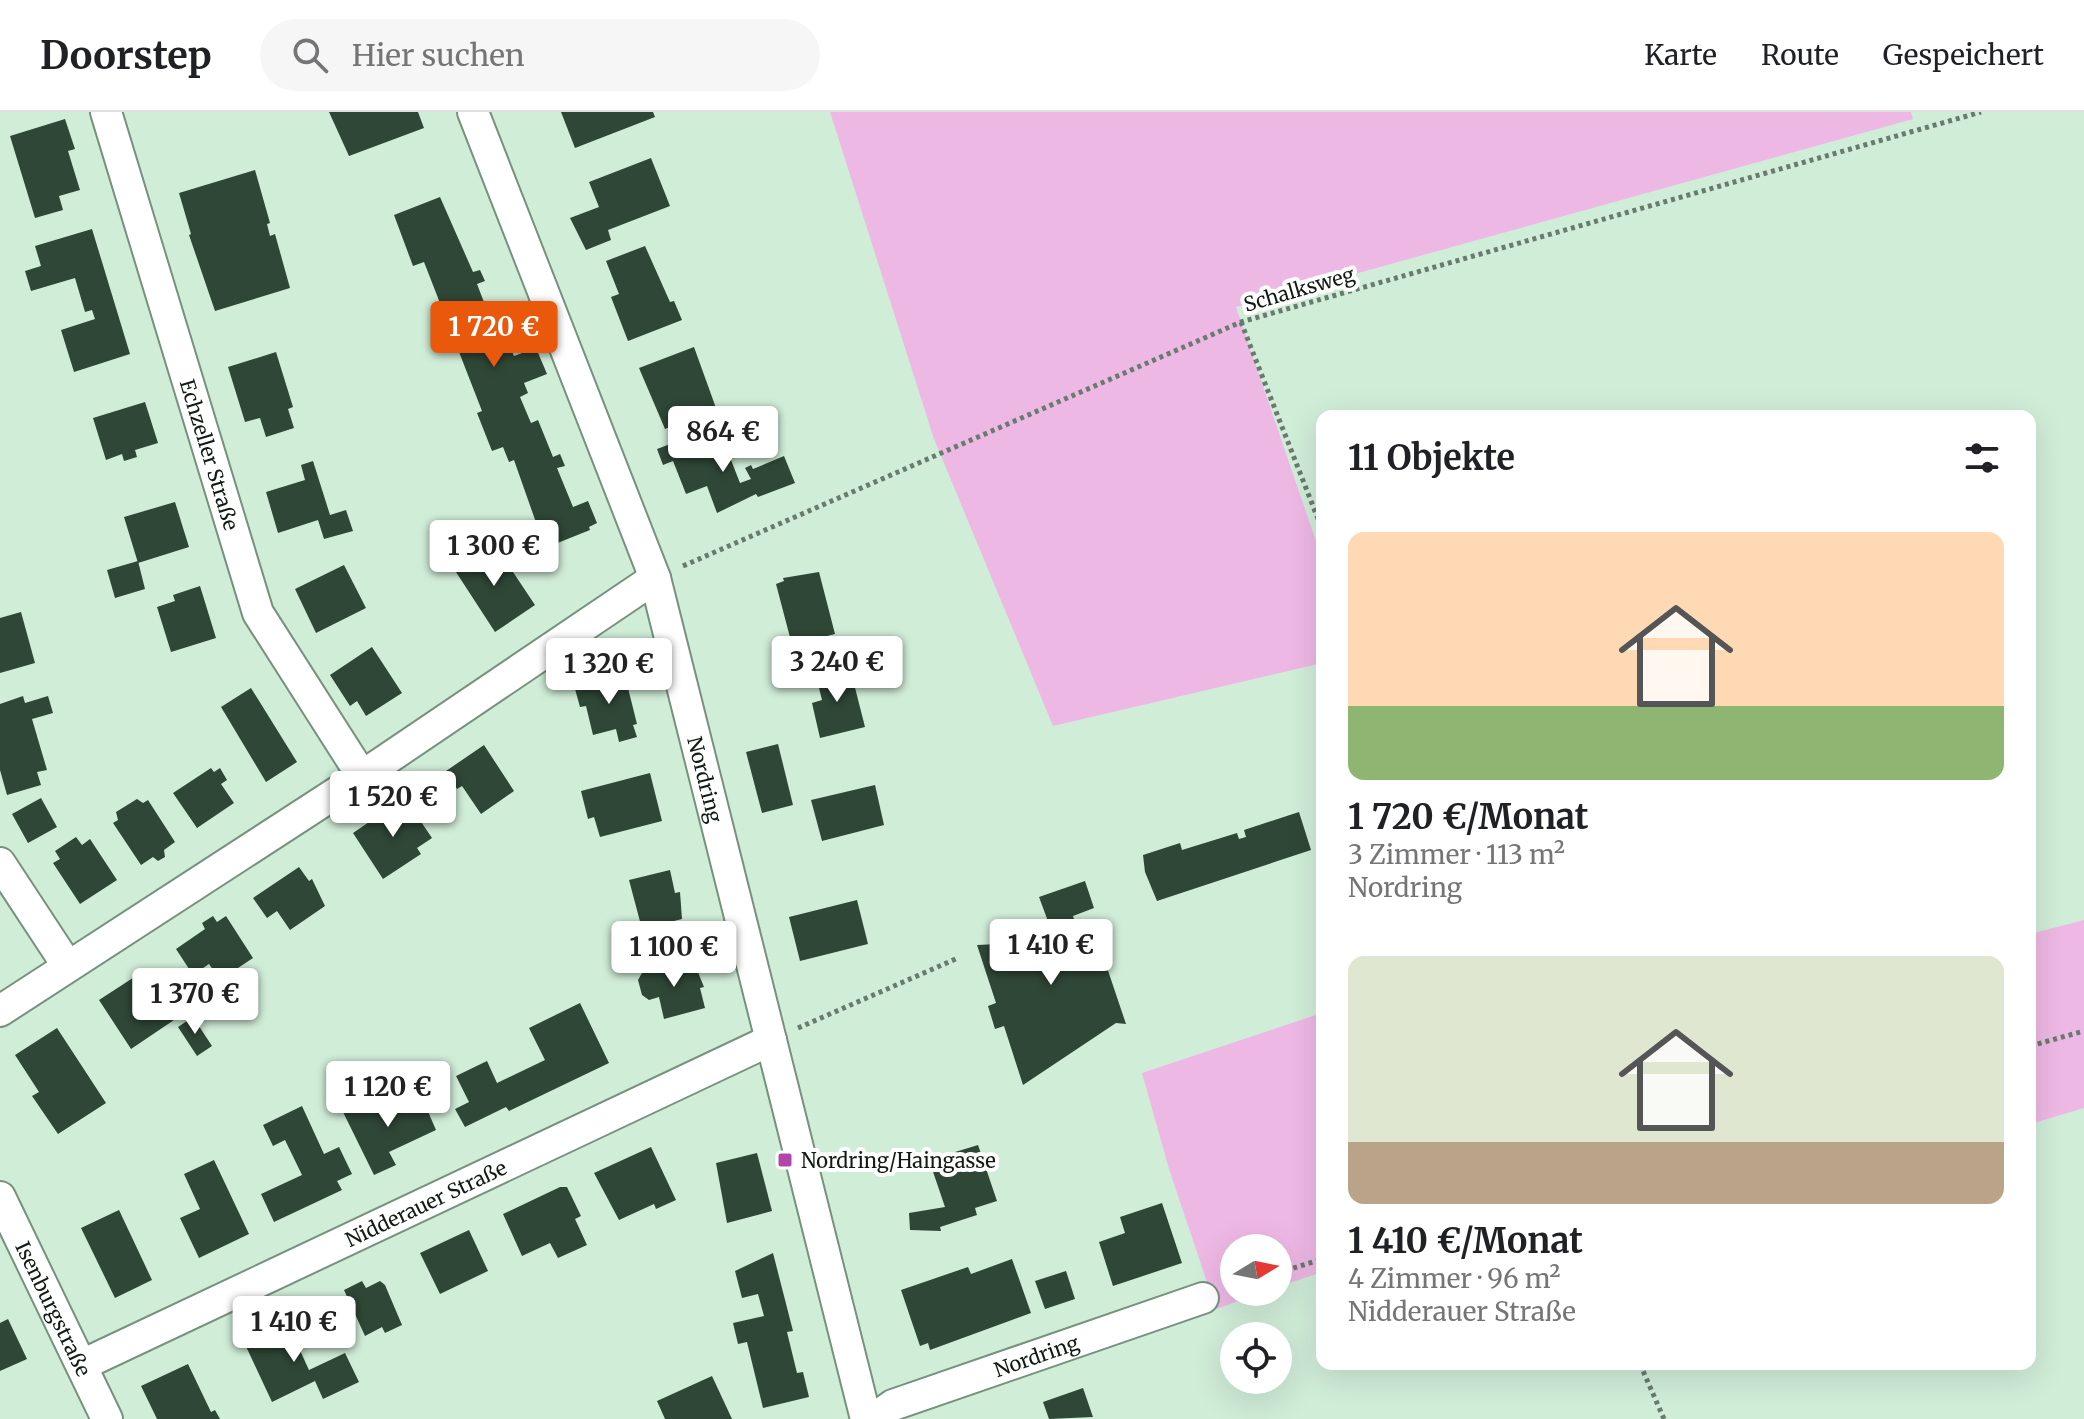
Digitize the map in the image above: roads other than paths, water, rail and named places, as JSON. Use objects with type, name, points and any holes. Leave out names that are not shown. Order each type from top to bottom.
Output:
[{"type":"street","name":"Echzeller Straße","points":[[106,112],[258,613],[362,776]]},
{"type":"street","name":"Nordring","points":[[473,112],[655,578],[866,1419]]},
{"type":"street","points":[[0,1011],[362,776],[655,578]]},
{"type":"street","points":[[0,863],[67,965]]},
{"type":"street","name":"Nidderauer Straße","points":[[82,1365],[771,1040]]},
{"type":"street","name":"Isenburgstraße","points":[[0,1197],[107,1419]]},
{"type":"street","name":"Nordring","points":[[873,1419],[893,1405],[1203,1298]]},
{"type":"place","name":"Nordring/Haingasse","points":[[785,1160]]}]
